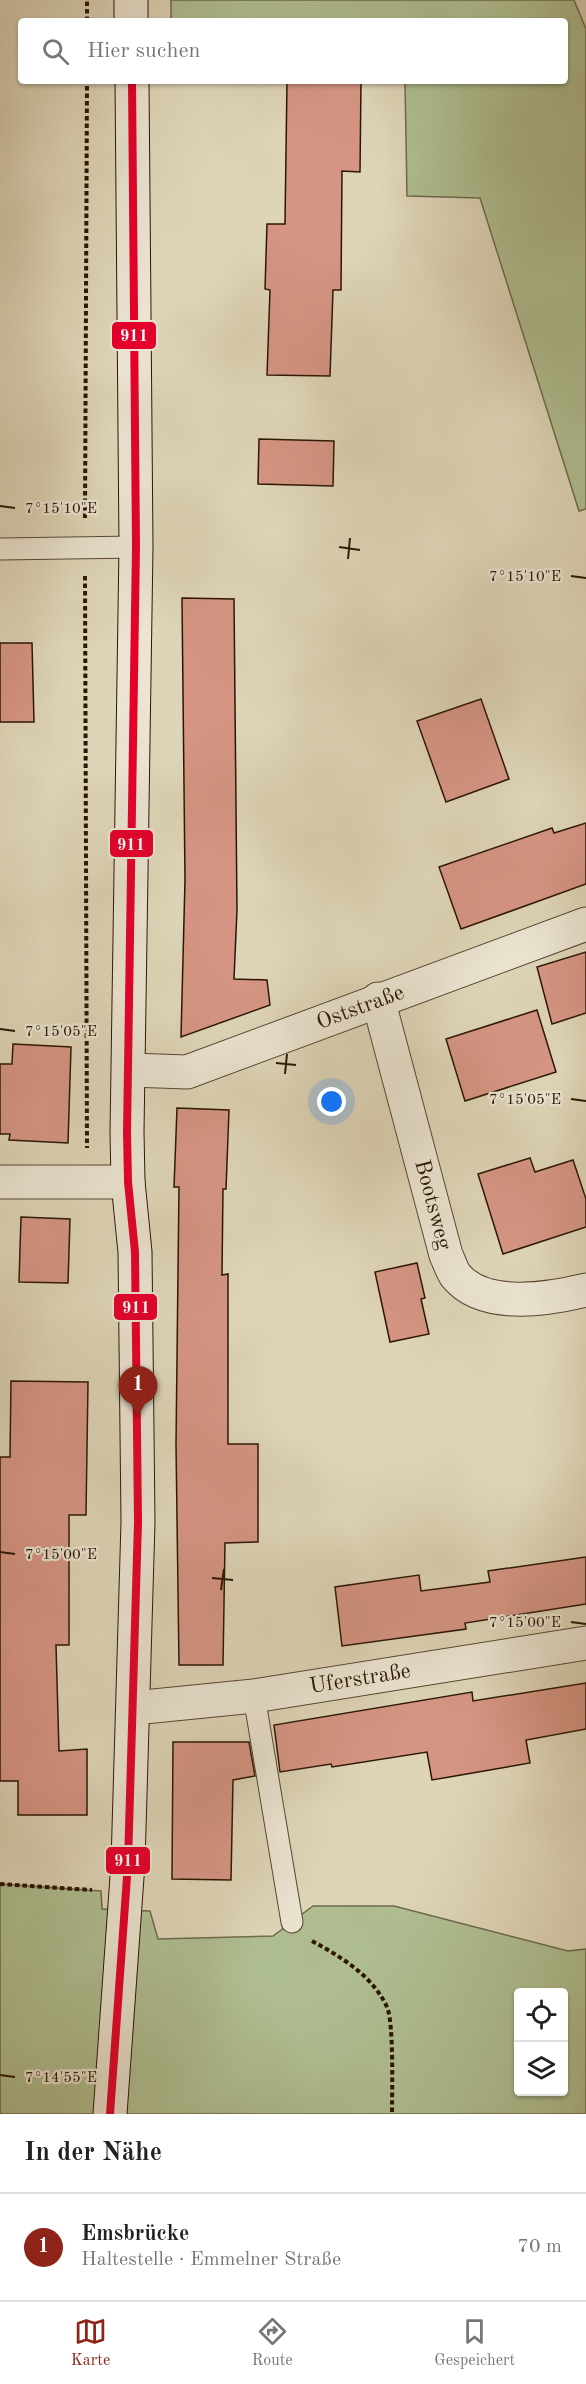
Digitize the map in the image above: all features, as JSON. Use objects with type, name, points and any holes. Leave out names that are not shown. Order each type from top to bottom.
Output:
[{"type":"street","points":[[131,0],[131,18]]},
{"type":"street","points":[[110,2114],[113,1900],[134,1708],[138,1416],[135,1252],[128,1182],[136,547],[132,84]]},
{"type":"street","name":"Oststraße","points":[[130,1070],[187,1072],[378,999],[586,924]]},
{"type":"street","name":"Bootsweg","points":[[378,999],[446,1255],[456,1276],[479,1293],[525,1300],[586,1290]]},
{"type":"street","points":[[0,1182],[87,1184],[128,1182]]},
{"type":"street","name":"Uferstraße","points":[[134,1708],[254,1696],[586,1642]]},
{"type":"lane","points":[[0,549],[136,547]]},
{"type":"lane","points":[[254,1696],[292,1922]]},
{"type":"path","points":[[87,0],[87,18]]},
{"type":"path","points":[[87,84],[85,548],[87,1184]]},
{"type":"path","points":[[0,1884],[113,1900]]},
{"type":"path","points":[[292,1922],[303,1936],[341,1958],[370,1981],[388,2009],[392,2114]]},
{"type":"green space","points":[[171,0],[574,0],[586,29],[586,509],[579,511],[480,198],[407,196],[405,84],[568,84],[568,18],[171,18]]},
{"type":"green space","points":[[0,1884],[101,1891],[102,1909],[150,1911],[158,1939],[273,1936],[313,1906],[394,1906],[568,1951],[586,1949],[586,2114],[0,2114]]},
{"type":"building","points":[[287,84],[361,84],[360,172],[342,171],[341,290],[333,290],[330,376],[267,375],[270,290],[265,289],[267,224],[285,224]]},
{"type":"building","points":[[259,439],[334,441],[333,486],[258,484]]},
{"type":"building","points":[[182,598],[234,599],[237,910],[234,979],[267,980],[270,1005],[181,1037],[185,880]]},
{"type":"building","points":[[0,643],[32,643],[34,722],[0,722]]},
{"type":"building","points":[[481,699],[509,779],[446,802],[417,721]]},
{"type":"building","points":[[586,823],[586,884],[461,929],[439,867],[552,828],[554,833]]},
{"type":"building","points":[[586,952],[586,1013],[552,1024],[537,967]]},
{"type":"building","points":[[537,1010],[556,1072],[465,1101],[446,1039]]},
{"type":"building","points":[[13,1044],[71,1047],[68,1143],[9,1140],[10,1134],[0,1134],[0,1064],[12,1064]]},
{"type":"building","points":[[177,1108],[229,1110],[226,1189],[223,1189],[222,1275],[228,1274],[228,1444],[258,1444],[258,1542],[225,1543],[223,1665],[179,1665],[176,1444],[179,1187],[174,1187]]},
{"type":"building","points":[[530,1158],[535,1172],[573,1160],[586,1199],[586,1227],[503,1254],[478,1174]]},
{"type":"building","points":[[21,1217],[70,1219],[68,1283],[19,1282]]},
{"type":"building","points":[[417,1263],[425,1298],[421,1299],[429,1334],[390,1342],[375,1272]]},
{"type":"building","points":[[11,1381],[88,1382],[86,1515],[69,1515],[69,1645],[56,1645],[59,1751],[87,1749],[87,1815],[18,1815],[18,1781],[0,1781],[0,1457],[10,1457]]},
{"type":"building","points":[[586,1557],[586,1604],[465,1623],[466,1629],[342,1646],[335,1587],[419,1575],[421,1591],[490,1582],[488,1571]]},
{"type":"building","points":[[586,1683],[586,1729],[526,1740],[530,1763],[432,1780],[427,1752],[332,1767],[331,1764],[280,1772],[274,1725],[472,1692],[473,1701]]},
{"type":"building","points":[[173,1742],[249,1742],[255,1776],[233,1780],[231,1880],[172,1879]]},
{"type":"transit line","name":"911","points":[[110,2114],[128,1863],[138,1522],[135,1252],[128,1182],[127,1132],[136,547],[132,84]]},
{"type":"place","name":"Emsbrücke","points":[[138,1416]]}]
